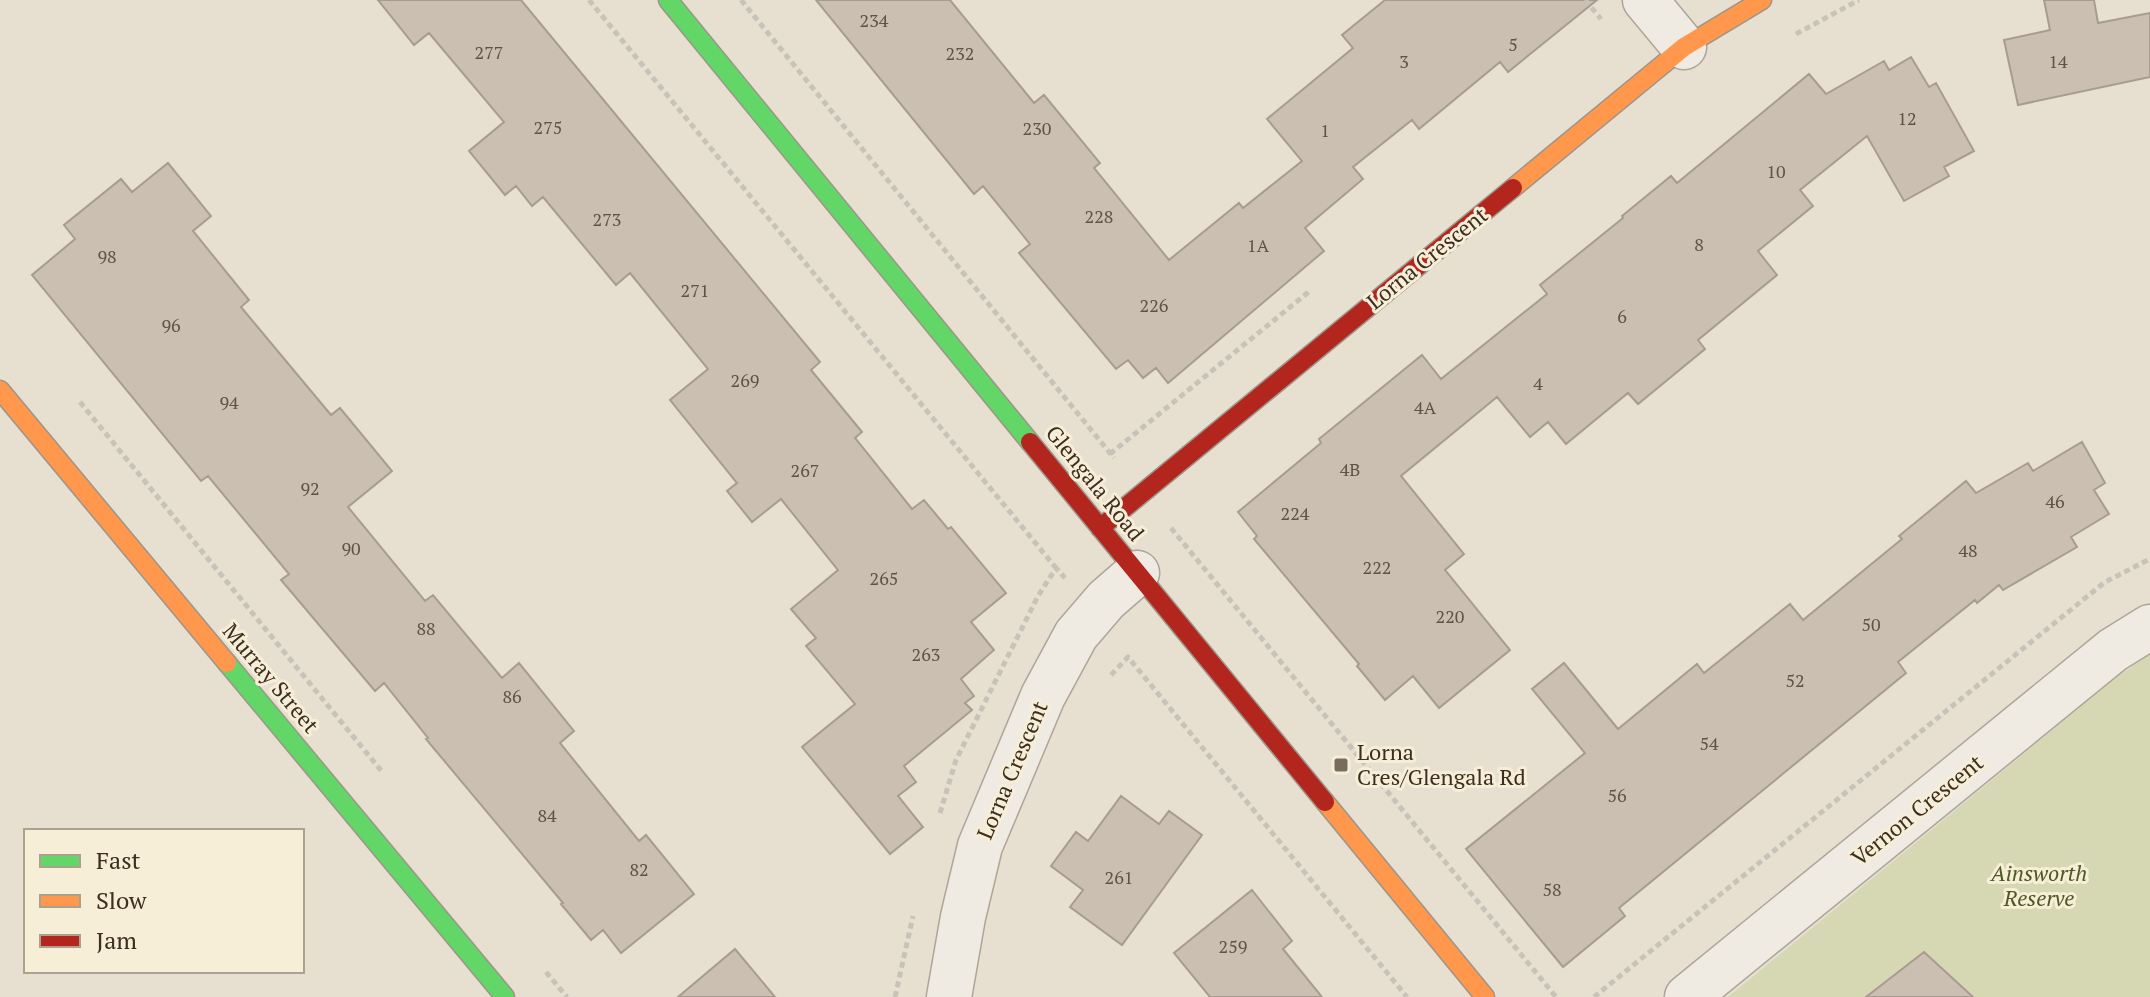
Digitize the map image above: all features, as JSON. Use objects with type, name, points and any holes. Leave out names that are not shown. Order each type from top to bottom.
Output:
[{"type":"street","name":"Glengala Road","points":[[668,0],[1485,997]]},
{"type":"street","points":[[1645,0],[1684,47]]},
{"type":"street","name":"Lorna Crescent","points":[[1100,528],[1684,47],[1762,0]]},
{"type":"street","name":"Murray Street","points":[[0,390],[505,997]]},
{"type":"street","name":"Lorna Crescent","points":[[949,997],[980,846],[1043,696],[1076,635],[1106,600],[1137,573]]},
{"type":"street","name":"Vernon Crescent","points":[[1687,997],[2113,650],[2150,627]]},
{"type":"path","points":[[589,0],[1056,568]]},
{"type":"path","points":[[80,402],[388,778]]},
{"type":"path","points":[[1594,997],[2105,582],[2150,559]]},
{"type":"path","points":[[1105,681],[1128,657],[1407,997]]},
{"type":"path","points":[[537,961],[567,997]]},
{"type":"green space","name":"Ainsworth Reserve","points":[[2150,654],[2150,997],[1728,997],[2116,678]]},
{"type":"building","points":[[378,0],[521,0],[820,362],[811,370],[862,432],[855,438],[912,509],[924,500],[1006,593],[971,622],[994,650],[961,679],[974,696],[965,703],[972,710],[904,766],[916,782],[898,796],[923,827],[890,854],[802,747],[855,704],[806,646],[816,638],[791,609],[838,570],[781,499],[752,522],[727,491],[737,483],[670,400],[708,369],[630,273],[616,285],[543,197],[532,206],[516,186],[505,195],[469,151],[504,122],[429,33],[414,45]]},
{"type":"building","points":[[816,0],[950,0],[1034,103],[1044,95],[1100,163],[1094,168],[1169,260],[1239,203],[1243,208],[1302,161],[1267,119],[1353,48],[1342,35],[1385,0],[1597,0],[1508,72],[1500,62],[1419,129],[1412,120],[1353,167],[1363,179],[1305,228],[1324,251],[1168,383],[1156,368],[1143,378],[1128,360],[1116,369],[1019,253],[1030,244],[983,186],[974,194]]},
{"type":"building","points":[[2044,0],[2094,0],[2098,23],[2150,13],[2150,77],[2018,105],[2004,40],[2050,30]]},
{"type":"building","points":[[1911,57],[1929,87],[1936,83],[1974,151],[1944,167],[1949,176],[1904,201],[1867,136],[1800,190],[1813,206],[1758,251],[1777,275],[1698,340],[1705,349],[1638,404],[1628,393],[1566,444],[1548,422],[1530,437],[1497,397],[1401,476],[1464,554],[1445,570],[1510,650],[1439,708],[1413,676],[1385,700],[1357,666],[1359,664],[1254,539],[1257,536],[1238,512],[1321,443],[1319,439],[1422,355],[1441,379],[1547,294],[1540,285],[1622,216],[1671,176],[1677,183],[1809,74],[1826,94],[1884,61],[1889,70]]},
{"type":"building","points":[[168,163],[211,216],[193,231],[249,300],[241,307],[331,415],[340,408],[392,471],[348,507],[425,601],[433,595],[502,678],[519,663],[574,731],[560,743],[639,841],[646,835],[694,894],[621,953],[603,930],[591,940],[426,739],[384,683],[375,691],[281,580],[289,574],[208,476],[201,481],[32,275],[75,239],[64,225],[121,179],[132,192]]},
{"type":"building","points":[[2082,442],[2105,483],[2094,490],[2109,514],[2071,537],[2077,547],[2003,590],[1999,585],[1977,603],[1975,600],[1898,662],[1906,673],[1619,908],[1625,916],[1563,967],[1466,849],[1585,753],[1532,689],[1564,663],[1618,729],[1697,664],[1704,673],[1790,604],[1803,620],[1902,539],[1899,536],[1966,481],[1976,493],[2028,463],[2033,471]]},
{"type":"building","points":[[1121,796],[1159,824],[1169,811],[1202,835],[1122,945],[1070,907],[1083,890],[1051,866],[1076,832],[1088,841]]},
{"type":"building","points":[[1252,890],[1292,941],[1283,949],[1322,997],[1210,997],[1174,953]]},
{"type":"building","points":[[735,949],[775,997],[678,997]]},
{"type":"building","points":[[1924,952],[1973,997],[1866,997]]},
{"type":"traffic: fast","points":[[668,0],[1030,442]]},
{"type":"traffic: fast","points":[[227,663],[505,997]]},
{"type":"traffic: slow","points":[[1513,188],[1684,47],[1762,0]]},
{"type":"traffic: slow","points":[[0,390],[227,663]]},
{"type":"traffic: slow","points":[[1325,802],[1485,997]]},
{"type":"traffic: jam","points":[[1100,528],[1513,188]]},
{"type":"traffic: jam","points":[[1030,442],[1325,802]]},
{"type":"place","name":"Lorna Cres/Glengala Rd","points":[[1341,765]]}]
